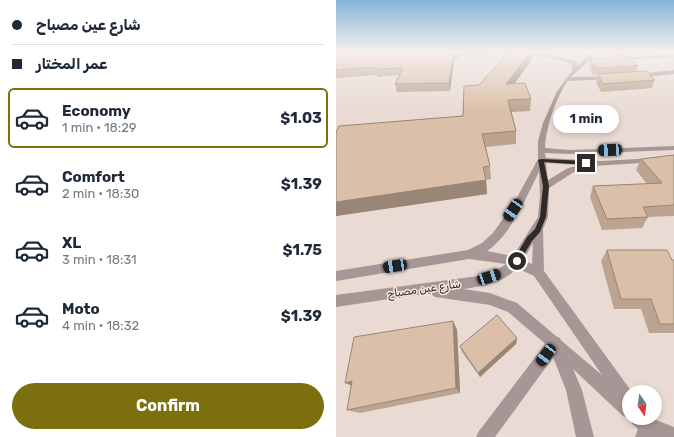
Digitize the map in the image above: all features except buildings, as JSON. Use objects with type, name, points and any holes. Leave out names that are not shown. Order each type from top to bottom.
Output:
[{"type":"street","name":"شارع عين مصباح","points":[[336,301],[475,282],[503,273],[517,261],[529,239],[538,230],[543,217],[546,186],[541,155],[544,132],[562,89],[574,72]]},
{"type":"street","points":[[630,77],[674,72]]},
{"type":"street","points":[[569,79],[614,78]]},
{"type":"street","points":[[541,155],[571,152],[674,148]]},
{"type":"street","name":"شارع عين مصباح","points":[[336,276],[469,254],[487,245],[500,231],[513,210],[541,155]]},
{"type":"street","points":[[541,155],[601,164]]},
{"type":"street","points":[[546,186],[571,170],[601,164],[674,159]]},
{"type":"street","points":[[538,230],[538,272]]},
{"type":"street","points":[[469,254],[495,256],[517,261],[538,272],[622,391]]},
{"type":"street","points":[[423,289],[490,299],[512,307],[555,343],[622,404]]},
{"type":"street","points":[[485,437],[555,343]]},
{"type":"street","points":[[555,343],[574,390],[585,437]]},
{"type":"street","points":[[642,425],[674,428]]},
{"type":"street","points":[[642,425],[674,436]]},
{"type":"street","points":[[642,425],[660,437]]},
{"type":"route","points":[[517,261],[529,239],[538,230],[543,217],[546,186],[541,160],[586,163]]}]
